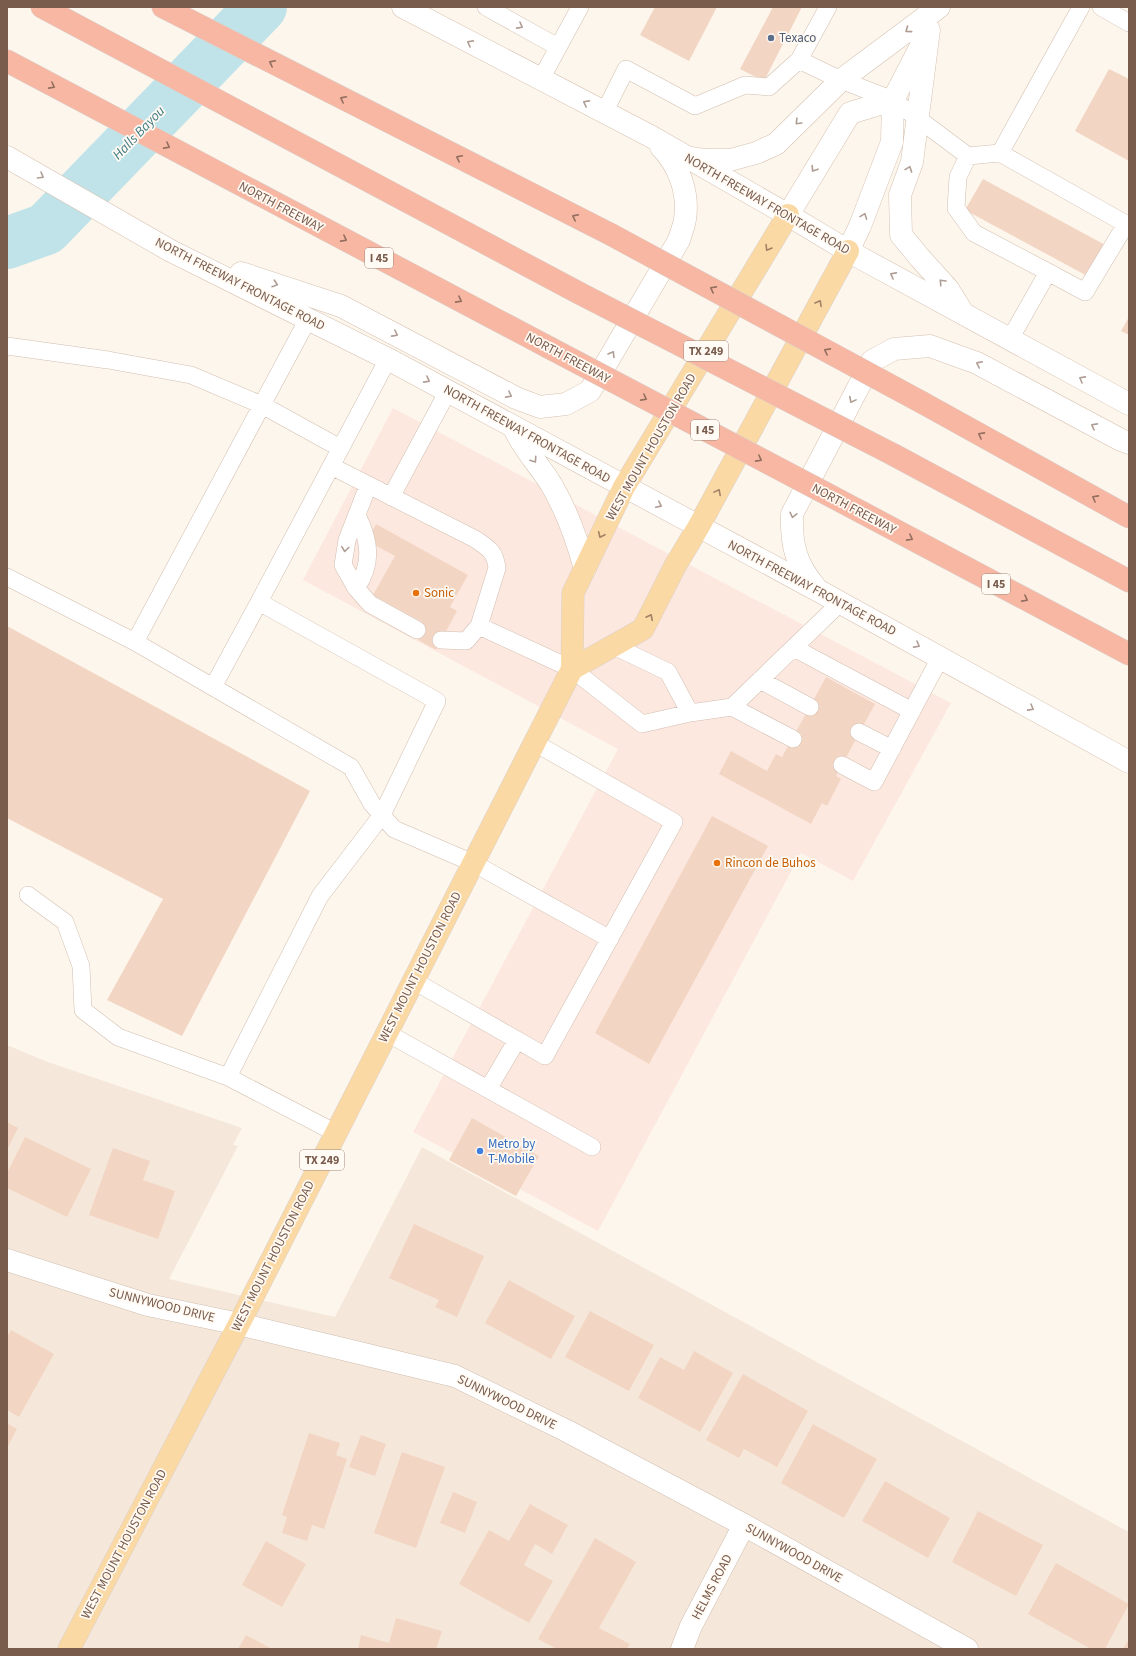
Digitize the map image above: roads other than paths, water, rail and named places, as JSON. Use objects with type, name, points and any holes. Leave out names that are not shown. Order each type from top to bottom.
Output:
[{"type":"highway","points":[[163,7],[610,234],[923,403],[1129,517]]},
{"type":"highway","points":[[44,8],[579,293],[894,455],[1129,581]]},
{"type":"highway","name":"NORTH FREEWAY","points":[[12,64],[1129,654]]},
{"type":"main road","name":"NORTH FREEWAY FRONTAGE ROAD","points":[[403,7],[652,137],[848,251],[1129,404]]},
{"type":"main road","points":[[681,155],[705,160],[730,160],[756,153],[776,144],[841,80],[939,7]]},
{"type":"main road","points":[[572,669],[643,629],[675,566],[699,526],[848,251],[860,226],[892,142],[893,100],[929,30],[944,7]]},
{"type":"main road","points":[[929,30],[912,162],[900,195],[901,235],[948,289],[964,314]]},
{"type":"main road","name":"WEST MOUNT HOUSTON ROAD","points":[[69,1649],[239,1324],[572,669],[573,593],[624,487],[850,113],[893,100]]},
{"type":"main road","points":[[171,251],[341,306],[516,398],[540,407],[566,404],[590,391],[679,240],[685,218],[685,195],[679,173],[668,154],[652,137]]},
{"type":"main road","name":"NORTH FREEWAY FRONTAGE ROAD","points":[[7,157],[171,251],[388,359],[448,391],[819,591],[1129,762]]},
{"type":"main road","points":[[819,591],[805,575],[796,556],[791,536],[792,514],[872,361],[894,349],[930,346],[977,363],[1129,443]]},
{"type":"main road","points":[[514,427],[518,437],[551,485],[568,516],[578,542],[585,569]]},
{"type":"main road","name":"SUNNYWOOD DRIVE","points":[[7,1260],[148,1305],[239,1324],[455,1376],[567,1432],[744,1525],[967,1649]]},
{"type":"main road","name":"HELMS ROAD","points":[[682,1649],[691,1626],[744,1525]]},
{"type":"lane","points":[[486,7],[558,46]]},
{"type":"lane","points":[[541,79],[580,7]]},
{"type":"lane","points":[[604,113],[626,69],[695,106],[745,85],[769,87],[799,60],[828,7]]},
{"type":"lane","points":[[1000,153],[1081,7]]},
{"type":"lane","points":[[1100,7],[1129,23]]},
{"type":"lane","points":[[799,60],[841,80],[893,100],[968,156],[1000,153],[1126,224],[1085,292],[974,232],[956,208],[958,177],[968,156]]},
{"type":"lane","points":[[1010,339],[1048,272]]},
{"type":"lane","points":[[135,642],[308,319]]},
{"type":"lane","points":[[7,346],[108,360],[190,374],[262,405],[340,448]]},
{"type":"lane","points":[[213,687],[388,359]]},
{"type":"lane","points":[[391,497],[448,391]]},
{"type":"lane","points":[[331,466],[475,539],[489,549],[496,558],[497,568],[480,626],[466,641],[441,640]]},
{"type":"lane","points":[[368,486],[346,540],[343,565],[356,588],[370,604],[417,630]]},
{"type":"lane","points":[[356,515],[364,531],[368,564],[363,578],[356,588]]},
{"type":"lane","points":[[7,577],[135,642],[351,767],[372,804],[394,829],[473,864],[610,939]]},
{"type":"lane","points":[[228,1077],[320,896],[382,815],[437,701],[259,602]]},
{"type":"lane","points":[[732,707],[840,603]]},
{"type":"lane","points":[[480,626],[572,669],[642,724],[690,713],[732,707],[793,739]]},
{"type":"lane","points":[[614,646],[668,672],[690,713]]},
{"type":"lane","points":[[794,648],[912,711]]},
{"type":"lane","points":[[842,765],[874,782],[940,658]]},
{"type":"lane","points":[[760,680],[810,707]]},
{"type":"lane","points":[[859,732],[892,749]]},
{"type":"lane","points":[[414,981],[545,1056],[674,822],[535,743]]},
{"type":"lane","points":[[28,895],[65,922],[81,966],[83,1010],[118,1037],[228,1077],[336,1133]]},
{"type":"lane","points":[[387,1033],[592,1147]]},
{"type":"lane","points":[[488,1089],[517,1040]]},
{"type":"waterway","name":"Halls Bayou","points":[[7,243],[46,229],[261,7]]},
{"type":"place","name":"Texaco","points":[[771,38]]},
{"type":"place","name":"Sonic","points":[[416,593]]},
{"type":"place","name":"Rincon de Buhos","points":[[717,863]]},
{"type":"place","name":"Metro by T-Mobile","points":[[480,1151]]}]
